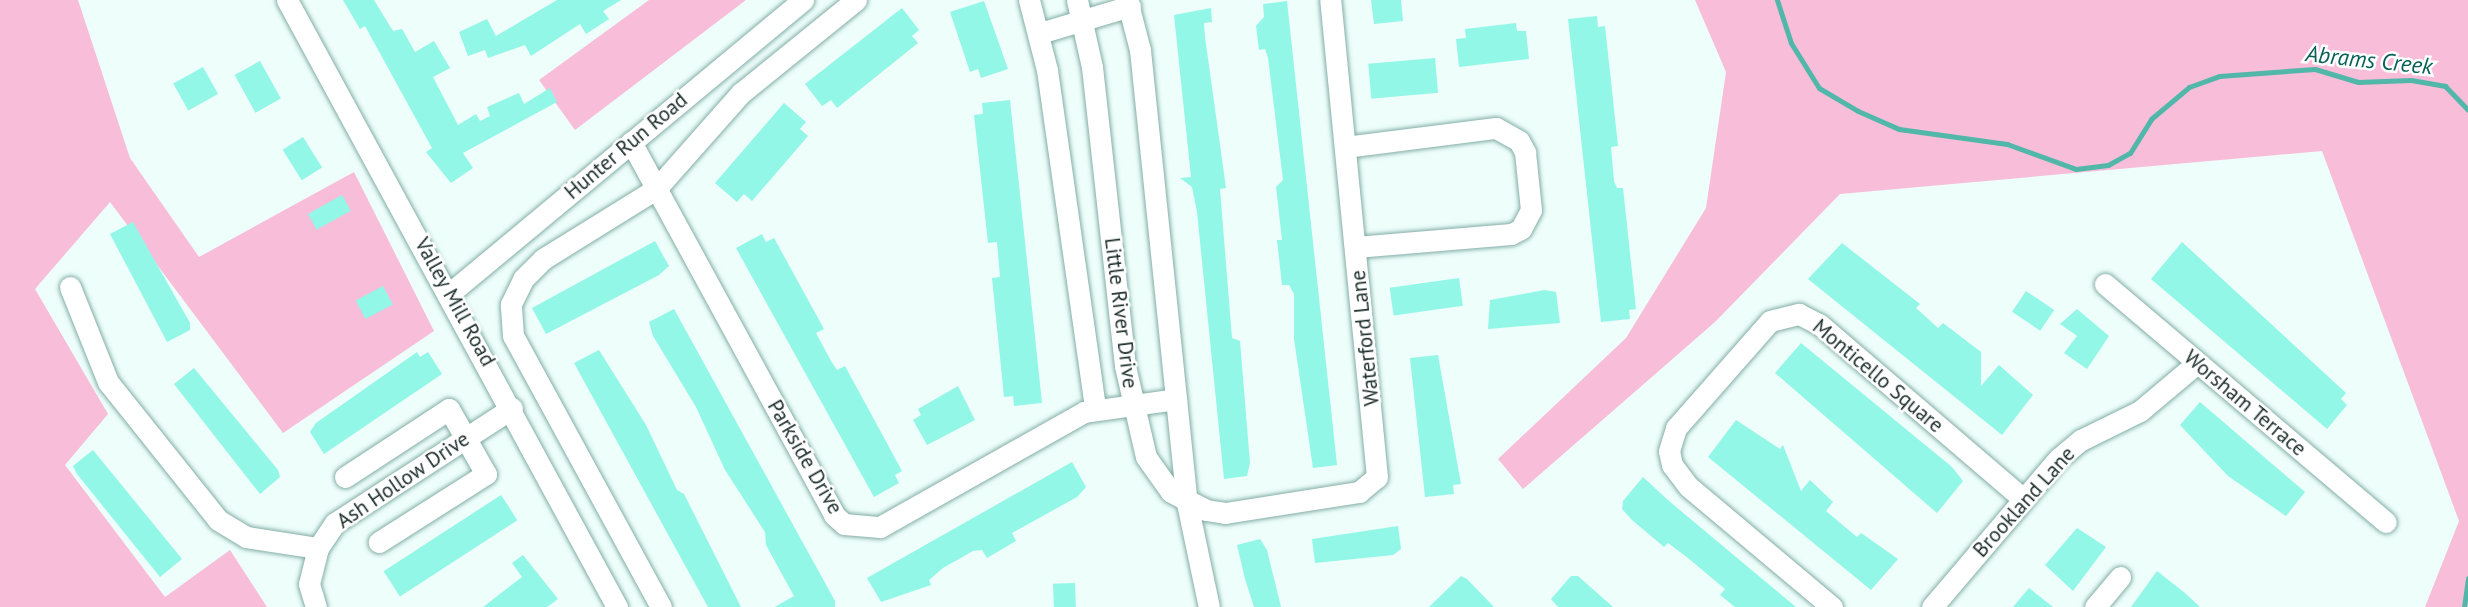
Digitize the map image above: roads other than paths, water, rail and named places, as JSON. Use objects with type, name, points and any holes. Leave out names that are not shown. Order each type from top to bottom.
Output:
[{"type":"street","name":"Valley Mill Road","points":[[287,0],[450,293],[617,607]]},
{"type":"street","name":"Hunter Run Road","points":[[450,293],[803,0]]},
{"type":"street","points":[[661,607],[510,320],[516,290],[543,259],[656,189],[741,93],[856,0]]},
{"type":"street","points":[[1029,0],[1040,33],[1095,409]]},
{"type":"street","name":"Little River Drive","points":[[1077,0],[1084,20],[1132,404],[1155,475],[1187,503]]},
{"type":"street","name":"Waterford Lane","points":[[1187,503],[1226,513],[1359,492],[1377,477],[1330,0]]},
{"type":"street","points":[[1040,33],[1128,3],[1140,50],[1187,503],[1209,607]]},
{"type":"street","points":[[1345,147],[1496,128],[1519,141],[1526,163],[1531,210],[1521,229],[1511,234],[1356,247]]},
{"type":"street","name":"Parkside Drive","points":[[631,142],[834,515],[844,524],[880,527],[1070,418],[1095,409],[1176,399]]},
{"type":"street","name":"Worsham Terrace","points":[[2105,284],[2386,522]]},
{"type":"street","points":[[70,287],[108,382],[218,520],[246,537],[318,548]]},
{"type":"street","name":"Monticello Square","points":[[1832,607],[1688,486],[1672,465],[1676,428],[1770,321],[1799,314],[1819,324],[2023,499]]},
{"type":"street","name":"Brookland Lane","points":[[1932,607],[2023,499],[2081,440],[2140,411],[2197,363]]},
{"type":"street","name":"Ash Hollow Drive","points":[[316,607],[309,584],[318,548],[335,523],[512,408]]},
{"type":"street","points":[[345,477],[449,409],[486,474],[379,542]]},
{"type":"street","points":[[2095,607],[2120,577]]},
{"type":"waterway","name":"Abrams Creek","points":[[1777,0],[1791,43],[1819,88],[1858,111],[1899,129],[2007,144],[2076,169],[2108,165],[2130,153],[2151,119],[2189,87],[2219,76],[2315,69],[2358,82],[2411,80],[2445,86],[2468,110]]},
{"type":"waterway","name":"Abrams Creek","points":[[2464,607],[2468,578]]}]
